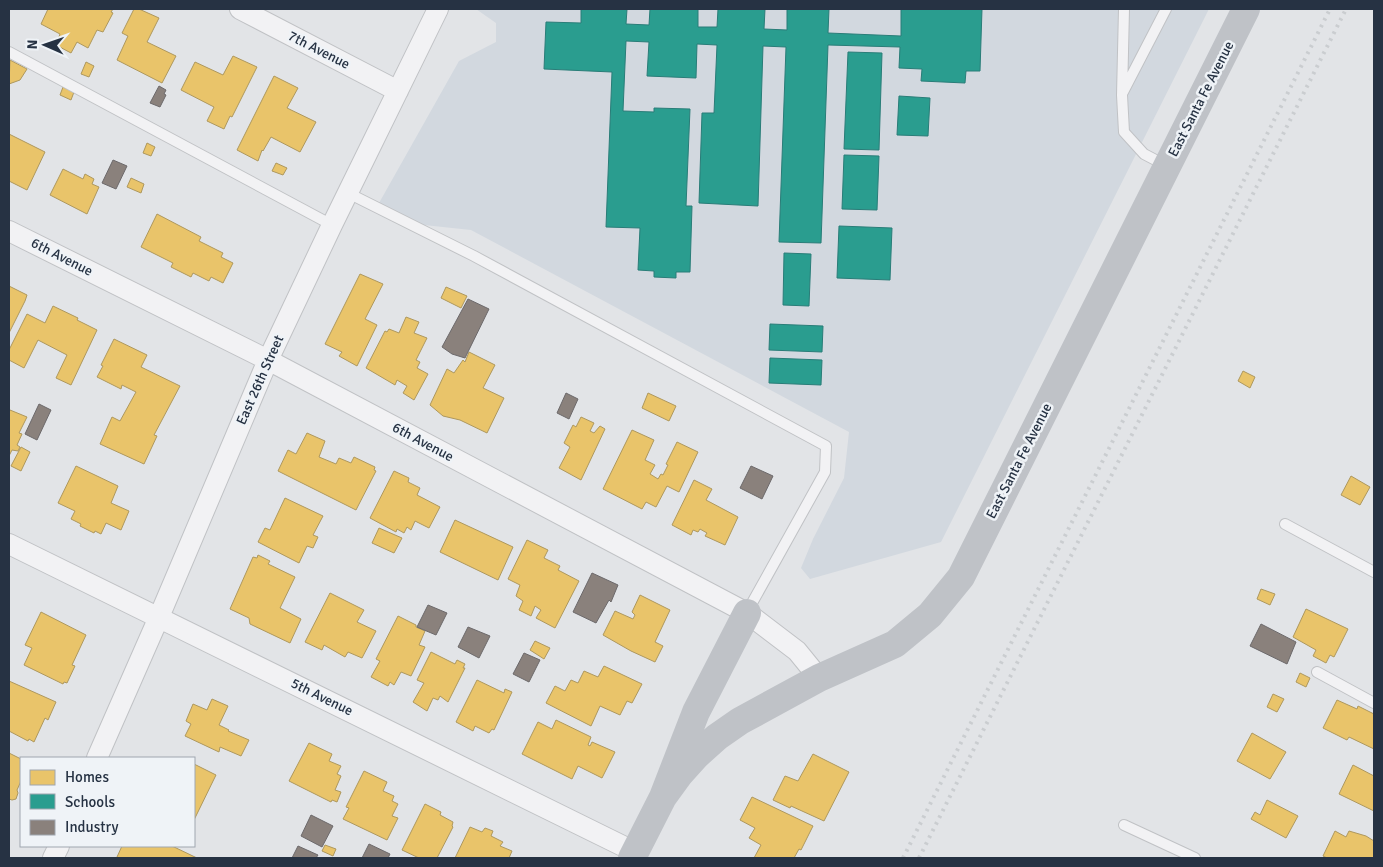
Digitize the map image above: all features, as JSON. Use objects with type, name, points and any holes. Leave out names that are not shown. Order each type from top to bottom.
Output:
[{"type":"street","name":"7th Avenue","points":[[240,9],[398,91]]},
{"type":"street","name":"East 26th Street","points":[[97,757],[160,617],[268,360],[438,9]]},
{"type":"street","name":"East Santa Fe Avenue","points":[[663,797],[696,755],[717,737],[740,721],[819,678],[894,644],[930,614],[961,577],[1246,9]]},
{"type":"street","name":"6th Avenue","points":[[9,231],[268,360],[747,613],[797,651],[819,678]]},
{"type":"street","name":"5th Avenue","points":[[9,544],[160,617],[634,855]]},
{"type":"street","name":"East Santa Fe Avenue","points":[[634,855],[663,797],[696,712],[747,613]]},
{"type":"lane","points":[[1124,9],[1122,95],[1124,132],[1144,154],[1167,166]]},
{"type":"lane","points":[[1122,95],[1166,9]]},
{"type":"lane","points":[[9,52],[332,225]]},
{"type":"lane","points":[[348,193],[474,256],[826,446],[825,472],[747,613]]},
{"type":"lane","points":[[1285,524],[1374,572]]},
{"type":"lane","points":[[1317,672],[1374,703]]},
{"type":"lane","points":[[1124,825],[1195,858]]},
{"type":"shaded area","points":[[476,9],[1209,9],[941,542],[810,579],[801,568],[813,539],[844,478],[849,432],[471,230],[424,225],[379,203],[459,61],[496,42],[496,23]]},
{"type":"building: Homes","points":[[48,9],[113,9],[111,12],[113,13],[103,32],[97,30],[88,48],[77,42],[71,53],[56,45],[60,34],[41,24]]},
{"type":"building: Homes","points":[[134,9],[139,9],[159,18],[147,42],[176,56],[162,83],[117,60],[128,36],[122,33]]},
{"type":"building: Homes","points":[[233,56],[257,67],[224,129],[207,121],[214,107],[181,90],[195,62],[223,75]]},
{"type":"building: Homes","points":[[10,60],[27,69],[20,80],[9,84]]},
{"type":"building: Homes","points":[[86,62],[94,66],[89,77],[81,74]]},
{"type":"building: Homes","points":[[274,76],[298,88],[287,108],[316,122],[300,152],[271,137],[262,150],[258,161],[237,150]]},
{"type":"building: Homes","points":[[63,87],[74,92],[71,100],[60,95]]},
{"type":"building: Homes","points":[[9,134],[45,152],[27,190],[9,181]]},
{"type":"building: Homes","points":[[147,143],[155,147],[151,156],[143,153]]},
{"type":"building: Homes","points":[[276,163],[287,168],[283,175],[272,171]]},
{"type":"building: Homes","points":[[63,169],[83,179],[85,174],[94,179],[92,184],[99,187],[87,214],[50,195]]},
{"type":"building: Homes","points":[[131,178],[144,184],[141,193],[127,187]]},
{"type":"building: Homes","points":[[157,214],[201,237],[199,241],[223,253],[221,257],[233,263],[223,283],[211,277],[209,281],[193,273],[191,277],[171,267],[173,263],[141,247]]},
{"type":"building: Homes","points":[[360,274],[383,284],[365,319],[377,325],[357,366],[339,356],[342,352],[325,344]]},
{"type":"building: Homes","points":[[9,286],[27,295],[9,333]]},
{"type":"building: Homes","points":[[446,287],[467,296],[461,308],[441,298]]},
{"type":"building: Homes","points":[[53,306],[97,330],[71,385],[56,378],[67,355],[38,340],[24,368],[9,360],[9,350],[27,314],[45,323]]},
{"type":"building: Homes","points":[[406,317],[419,322],[414,333],[427,338],[416,360],[420,362],[417,368],[428,374],[414,400],[403,393],[407,386],[397,380],[395,385],[366,368],[385,331],[387,332],[389,329],[399,333]]},
{"type":"building: Homes","points":[[114,339],[147,355],[141,367],[180,386],[154,435],[157,436],[144,464],[100,444],[112,417],[120,421],[136,392],[122,385],[121,389],[97,377]]},
{"type":"building: Homes","points":[[469,352],[495,365],[483,388],[504,398],[487,433],[460,420],[443,416],[430,405],[447,369],[454,373],[463,360],[465,362]]},
{"type":"building: Homes","points":[[1243,371],[1255,377],[1250,388],[1238,381]]},
{"type":"building: Homes","points":[[648,393],[676,406],[669,421],[642,408]]},
{"type":"building: Homes","points":[[10,410],[27,417],[19,433],[22,434],[17,445],[20,447],[18,451],[12,450],[9,456],[9,413]]},
{"type":"building: Homes","points":[[581,417],[594,423],[590,431],[594,433],[600,426],[605,429],[581,480],[559,468],[570,447],[564,443],[573,425],[576,427]]},
{"type":"building: Homes","points":[[632,430],[654,440],[645,460],[655,465],[650,474],[658,479],[661,474],[663,475],[668,465],[666,464],[677,442],[698,452],[679,492],[667,486],[656,507],[646,502],[642,509],[603,489]]},
{"type":"building: Homes","points":[[307,433],[325,441],[319,457],[336,464],[339,458],[351,463],[354,457],[375,467],[374,470],[376,471],[356,510],[278,471],[288,450],[296,454]]},
{"type":"building: Homes","points":[[21,447],[30,452],[21,471],[11,466]]},
{"type":"building: Homes","points":[[76,466],[118,486],[111,503],[129,511],[121,530],[106,523],[101,534],[95,531],[94,533],[71,519],[75,511],[58,503]]},
{"type":"building: Homes","points":[[394,471],[409,478],[408,482],[420,488],[417,495],[440,507],[429,528],[415,521],[411,530],[407,527],[404,533],[397,529],[396,532],[370,518]]},
{"type":"building: Homes","points":[[1351,476],[1370,487],[1360,505],[1341,495]]},
{"type":"building: Homes","points":[[694,480],[712,489],[706,500],[738,517],[725,545],[705,536],[707,533],[700,529],[698,532],[693,530],[691,535],[672,525]]},
{"type":"building: Homes","points":[[285,498],[323,516],[313,535],[318,537],[313,548],[307,546],[299,563],[258,542],[265,528],[270,530]]},
{"type":"building: Homes","points":[[455,520],[513,547],[498,580],[440,552]]},
{"type":"building: Homes","points":[[379,528],[402,538],[394,553],[372,543]]},
{"type":"building: Homes","points":[[527,540],[548,550],[544,558],[560,566],[558,570],[579,581],[555,628],[536,618],[541,610],[535,606],[531,616],[519,610],[523,601],[516,596],[520,585],[508,579]]},
{"type":"building: Homes","points":[[258,555],[270,561],[268,564],[295,577],[280,608],[301,619],[290,643],[250,624],[249,618],[230,609],[253,557],[257,558]]},
{"type":"building: Homes","points":[[1261,589],[1275,594],[1270,605],[1257,599]]},
{"type":"building: Homes","points":[[330,593],[364,610],[357,622],[376,631],[362,658],[348,652],[345,657],[324,645],[322,650],[305,642]]},
{"type":"building: Homes","points":[[640,595],[670,610],[655,642],[663,646],[655,662],[603,635],[615,611],[633,619],[635,615],[632,612]]},
{"type":"building: Homes","points":[[1306,609],[1348,629],[1334,657],[1330,655],[1326,663],[1313,656],[1316,650],[1293,637]]},
{"type":"building: Homes","points":[[41,612],[86,635],[72,665],[75,666],[67,683],[64,682],[63,684],[24,665],[32,648],[25,645]]},
{"type":"building: Homes","points":[[398,616],[425,631],[419,645],[425,647],[411,676],[401,672],[394,685],[390,682],[388,686],[371,677],[380,661],[376,659]]},
{"type":"building: Homes","points":[[535,641],[550,648],[544,659],[530,650]]},
{"type":"building: Homes","points":[[431,652],[455,664],[457,660],[465,664],[463,668],[465,668],[448,702],[440,696],[438,700],[433,698],[427,711],[413,702],[424,683],[417,680]]},
{"type":"building: Homes","points":[[604,666],[642,684],[632,703],[627,701],[620,715],[600,706],[591,726],[546,703],[555,686],[565,691],[571,680],[578,683],[584,671],[598,677]]},
{"type":"building: Homes","points":[[1300,673],[1310,678],[1306,687],[1296,682]]},
{"type":"building: Homes","points":[[477,680],[504,693],[505,689],[512,692],[494,730],[492,729],[489,733],[475,726],[473,731],[456,722]]},
{"type":"building: Homes","points":[[9,681],[56,702],[48,720],[45,718],[34,742],[29,739],[28,741],[9,731]]},
{"type":"building: Homes","points":[[1273,694],[1284,699],[1277,712],[1267,707]]},
{"type":"building: Homes","points":[[212,699],[228,706],[219,725],[249,740],[241,756],[220,747],[219,752],[185,736],[191,724],[186,721],[193,704],[207,710]]},
{"type":"building: Homes","points":[[1337,700],[1357,709],[1358,706],[1374,714],[1374,749],[1349,737],[1347,740],[1323,728]]},
{"type":"building: Homes","points":[[556,720],[591,737],[588,745],[590,746],[592,742],[615,752],[602,778],[578,766],[572,779],[522,754],[538,722],[552,729]]},
{"type":"building: Homes","points":[[1252,733],[1286,752],[1270,779],[1237,761]]},
{"type":"building: Homes","points":[[309,743],[332,754],[329,761],[341,766],[337,774],[341,776],[335,790],[341,792],[337,802],[332,800],[331,802],[289,781]]},
{"type":"building: Homes","points":[[9,753],[20,758],[20,783],[16,799],[9,799]]},
{"type":"building: Homes","points":[[813,754],[849,772],[824,821],[773,800],[785,776],[798,781]]},
{"type":"building: Homes","points":[[195,764],[216,775],[195,818]]},
{"type":"building: Homes","points":[[1353,765],[1374,776],[1374,811],[1339,794]]},
{"type":"building: Homes","points":[[364,771],[387,782],[383,791],[394,796],[392,801],[398,804],[392,816],[398,818],[387,840],[343,819],[349,808],[346,807]]},
{"type":"building: Homes","points":[[752,797],[813,826],[801,850],[799,849],[794,858],[754,858],[761,845],[749,838],[755,828],[740,820]]},
{"type":"building: Homes","points":[[1267,800],[1298,816],[1286,838],[1251,819],[1255,812],[1260,815]]},
{"type":"building: Homes","points":[[425,804],[441,812],[440,815],[453,822],[453,827],[437,858],[419,858],[402,850]]},
{"type":"building: Homes","points":[[470,827],[482,832],[485,828],[493,831],[491,836],[503,842],[500,846],[512,851],[509,858],[455,858]]},
{"type":"building: Homes","points":[[1335,831],[1346,837],[1349,831],[1366,836],[1374,841],[1374,858],[1327,858],[1323,856]]},
{"type":"building: Homes","points":[[325,845],[336,849],[333,856],[322,851]]},
{"type":"building: Homes","points":[[122,847],[174,847],[197,858],[118,858]]},
{"type":"building: Schools","points":[[581,9],[627,9],[626,24],[649,25],[650,9],[698,9],[698,27],[717,27],[718,9],[765,9],[764,29],[787,30],[787,9],[829,9],[828,33],[901,36],[901,9],[982,9],[980,71],[966,71],[965,83],[921,81],[922,69],[899,68],[900,47],[828,45],[821,243],[779,242],[786,47],[763,46],[758,206],[699,203],[702,113],[714,113],[717,45],[697,44],[696,78],[647,76],[649,42],[626,41],[623,111],[654,112],[654,108],[690,109],[686,206],[692,206],[690,272],[676,272],[676,278],[654,277],[654,271],[638,270],[640,228],[606,227],[612,72],[544,69],[546,22],[581,23]]},
{"type":"building: Schools","points":[[848,52],[882,53],[879,150],[844,149]]},
{"type":"building: Schools","points":[[899,96],[930,98],[928,136],[897,135]]},
{"type":"building: Schools","points":[[844,155],[879,156],[877,210],[842,209]]},
{"type":"building: Schools","points":[[839,226],[892,228],[890,280],[837,278]]},
{"type":"building: Schools","points":[[784,253],[811,254],[809,306],[783,305]]},
{"type":"building: Schools","points":[[770,324],[823,326],[822,352],[769,350]]},
{"type":"building: Schools","points":[[770,358],[822,360],[821,385],[769,383]]},
{"type":"building: Industry","points":[[159,86],[166,90],[164,94],[166,95],[160,107],[150,103]]},
{"type":"building: Industry","points":[[113,160],[127,166],[116,189],[102,183]]},
{"type":"building: Industry","points":[[468,299],[489,309],[465,358],[452,354],[442,347]]},
{"type":"building: Industry","points":[[566,393],[578,399],[569,419],[557,413]]},
{"type":"building: Industry","points":[[39,404],[51,410],[37,440],[25,434]]},
{"type":"building: Industry","points":[[751,466],[773,476],[762,499],[740,488]]},
{"type":"building: Industry","points":[[592,573],[618,585],[611,602],[609,600],[596,623],[573,612]]},
{"type":"building: Industry","points":[[428,605],[447,613],[436,635],[417,627]]},
{"type":"building: Industry","points":[[1261,624],[1296,642],[1287,664],[1250,646]]},
{"type":"building: Industry","points":[[468,627],[490,636],[479,658],[458,647]]},
{"type":"building: Industry","points":[[524,653],[540,660],[529,682],[513,674]]},
{"type":"building: Industry","points":[[311,815],[333,826],[322,847],[301,836]]},
{"type":"building: Industry","points":[[369,844],[390,854],[388,858],[362,858]]},
{"type":"building: Industry","points":[[298,846],[318,855],[316,858],[292,858]]},
{"type":"railway","points":[[903,858],[1330,9]]},
{"type":"railway","points":[[919,858],[1346,9]]}]
